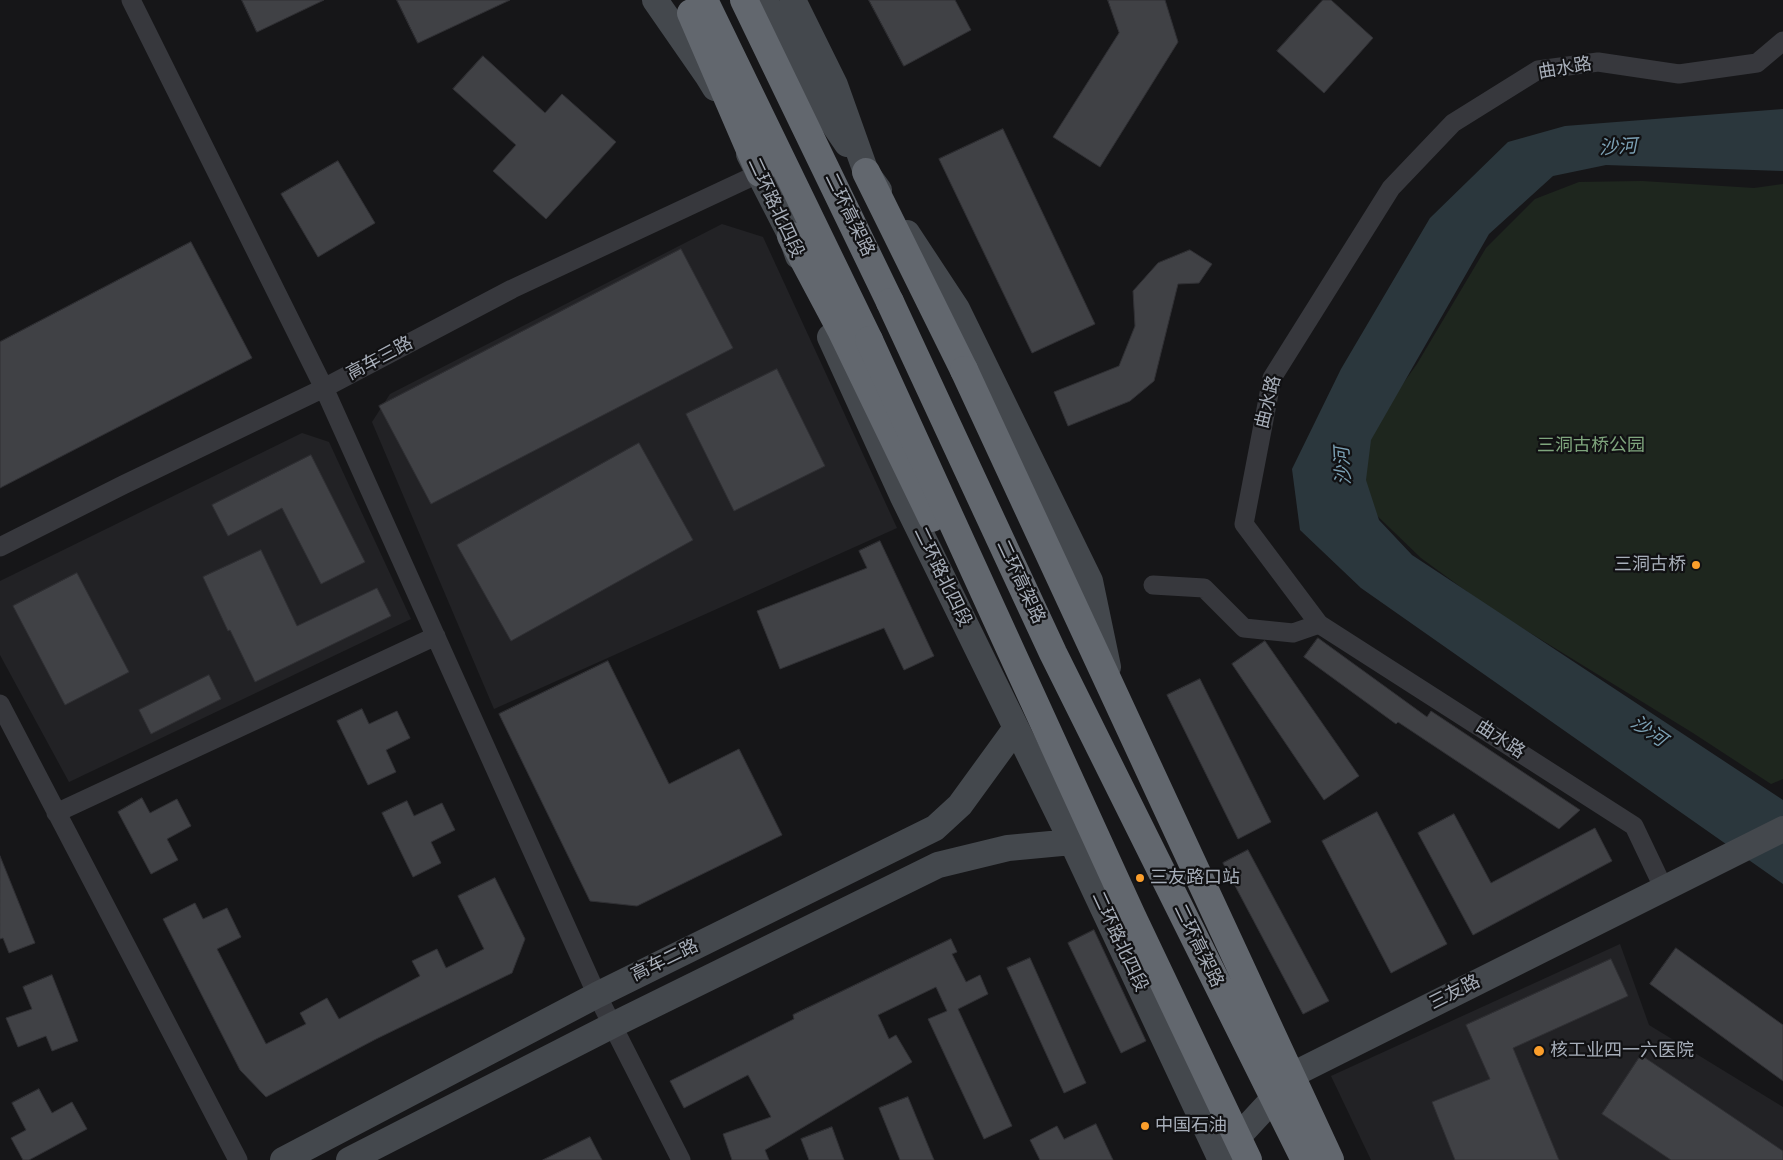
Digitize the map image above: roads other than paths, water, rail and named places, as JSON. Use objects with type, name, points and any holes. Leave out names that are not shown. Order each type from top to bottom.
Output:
[{"type":"highway","points":[[685,0],[760,173]]},
{"type":"highway","name":"二环高架路","points":[[704,0],[869,340],[1132,916],[1248,1160]]},
{"type":"highway","name":"二环高架路","points":[[744,0],[904,331],[1053,653],[1304,1160]]},
{"type":"highway","points":[[866,172],[964,370],[1330,1160]]},
{"type":"highway","points":[[791,236],[841,330],[932,518],[1223,1159]]},
{"type":"main road","name":"二环路北四段","points":[[655,0],[707,74],[791,236],[830,337],[899,488],[1072,842],[1223,1159]]},
{"type":"main road","points":[[672,0],[707,74]]},
{"type":"main road","points":[[765,0],[814,98],[866,172],[957,309],[1090,581],[1109,674],[1340,1160]]},
{"type":"main road","points":[[794,0],[836,85],[866,172]]},
{"type":"main road","name":"高车二路","points":[[283,1160],[597,995],[935,828],[960,805],[1016,728]]},
{"type":"main road","name":"三友路","points":[[1223,1159],[1298,1072],[1783,829]]},
{"type":"main road","name":"高车二路","points":[[349,1160],[613,1025],[938,865],[1008,848],[1072,842]]},
{"type":"street","points":[[131,0],[324,388],[597,995],[680,1160]]},
{"type":"street","name":"曲水路","points":[[1664,889],[1634,826],[1319,624],[1244,524],[1272,378],[1391,188],[1453,123],[1538,70],[1598,62],[1679,74],[1757,63],[1783,41]]},
{"type":"street","name":"高车三路","points":[[0,547],[324,388],[512,289],[760,173]]},
{"type":"street","points":[[1153,585],[1204,588],[1244,628],[1293,633],[1319,624]]},
{"type":"street","points":[[56,813],[436,636]]},
{"type":"street","points":[[0,704],[238,1160]]},
{"type":"water","name":"沙河","points":[[1783,109],[1783,171],[1606,165],[1553,176],[1489,234],[1371,440],[1366,480],[1379,520],[1412,555],[1783,800],[1783,884],[1361,588],[1300,530],[1292,469],[1341,369],[1430,218],[1508,142],[1565,126]]},
{"type":"place","name":"三洞古桥","points":[[1696,565]]},
{"type":"place","name":"三友路口站","points":[[1140,878]]},
{"type":"place","name":"核工业四一六医院","points":[[1539,1051]]},
{"type":"place","name":"中国石油","points":[[1145,1126]]},
{"type":"park label","name":"三洞古桥公园","points":[[1591,446]]}]
